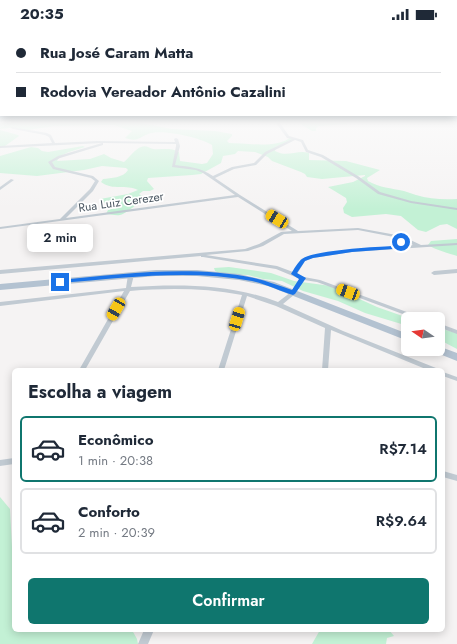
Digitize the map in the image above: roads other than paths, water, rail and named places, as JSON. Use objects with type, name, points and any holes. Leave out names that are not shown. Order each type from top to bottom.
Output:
[{"type":"main road","points":[[0,287],[177,273],[217,274],[254,280],[293,293],[401,335]]},
{"type":"main road","points":[[445,352],[457,357]]},
{"type":"street","points":[[61,220],[92,190],[97,181],[92,177],[54,168],[50,162],[59,157],[76,152]]},
{"type":"street","points":[[175,152],[173,166],[196,169],[214,177],[239,196],[297,232]]},
{"type":"street","points":[[214,177],[232,168],[255,164],[269,152]]},
{"type":"street","points":[[309,152],[322,156],[357,177],[379,194],[411,202],[457,209]]},
{"type":"street","points":[[0,189],[12,180]]},
{"type":"street","name":"Rua Luiz Cerezer","points":[[0,228],[239,196]]},
{"type":"street","points":[[0,272],[242,250],[261,245],[283,233],[297,232],[358,229],[400,237],[419,246]]},
{"type":"street","points":[[393,248],[401,245],[400,237]]},
{"type":"street","points":[[294,274],[304,260],[312,257],[352,251],[457,244]]},
{"type":"street","points":[[238,262],[238,256],[242,250]]},
{"type":"street","points":[[194,254],[277,268],[303,278],[318,280],[403,312]]},
{"type":"street","points":[[434,273],[457,271]]},
{"type":"street","points":[[83,368],[128,289],[131,276]]},
{"type":"street","points":[[280,304],[293,293],[303,278]]},
{"type":"street","points":[[0,304],[128,289],[206,288],[245,294],[280,304],[328,327],[423,368]]},
{"type":"street","points":[[222,368],[245,294]]},
{"type":"street","points":[[325,368],[328,327]]},
{"type":"street","points":[[445,328],[457,332]]},
{"type":"street","points":[[445,375],[457,379]]},
{"type":"street","points":[[0,463],[12,461]]},
{"type":"street","points":[[445,475],[457,478]]},
{"type":"street","points":[[143,644],[148,632]]}]
